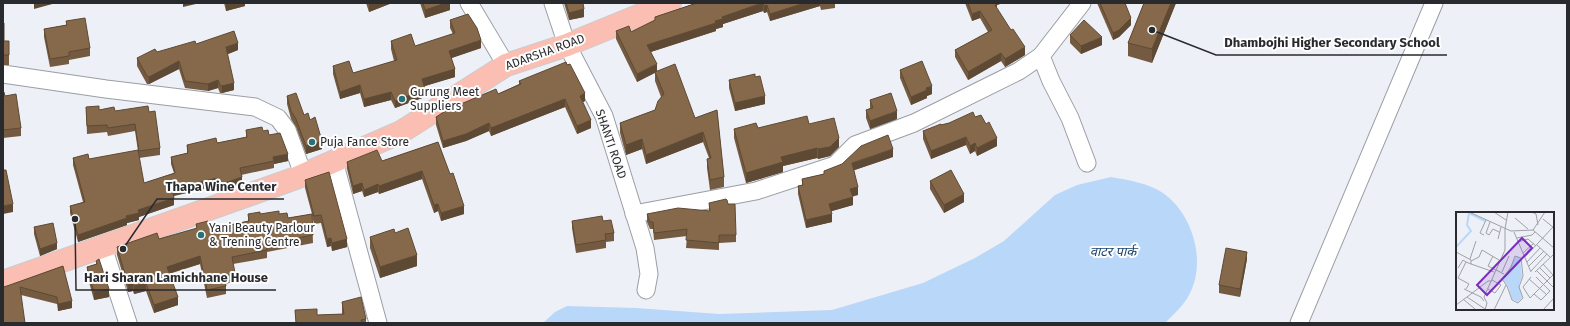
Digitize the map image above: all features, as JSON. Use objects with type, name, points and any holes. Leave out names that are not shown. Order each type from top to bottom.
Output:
[{"type":"main road","name":"ADARSHA ROAD","points":[[3,282],[303,174],[400,132],[506,65],[567,45],[670,3]]},
{"type":"street","points":[[469,3],[506,65]]},
{"type":"street","name":"SHANTI ROAD","points":[[553,3],[567,45],[604,116],[645,248],[649,274],[646,290]]},
{"type":"street","points":[[634,214],[756,190],[835,165],[855,145],[914,123],[1019,71],[1041,56],[1082,3]]},
{"type":"street","points":[[1299,323],[1434,3]]},
{"type":"street","points":[[1041,56],[1051,81],[1070,118],[1087,163]]},
{"type":"street","points":[[3,74],[113,90],[255,107],[278,118],[287,130],[303,174]]},
{"type":"street","points":[[334,161],[378,323]]},
{"type":"street","points":[[103,247],[128,323]]},
{"type":"water","name":"वाटर पार्क","points":[[1111,177],[1144,184],[1163,193],[1182,213],[1189,226],[1197,254],[1197,268],[1194,282],[1189,295],[1178,310],[1165,323],[543,323],[555,312],[567,306],[636,308],[719,314],[832,310],[923,283],[975,258],[1004,241],[1055,195],[1077,185]]},
{"type":"building","points":[[423,3],[446,3],[425,10]]},
{"type":"building","points":[[566,3],[583,3],[584,9],[569,13]]},
{"type":"building","points":[[697,3],[762,3],[722,17],[723,19],[715,21],[716,23],[647,45],[657,64],[637,74],[616,31],[629,26],[631,32],[655,20],[655,17]]},
{"type":"building","points":[[763,3],[805,3],[770,14],[767,5],[764,6]]},
{"type":"building","points":[[968,3],[997,3],[995,5],[1011,30],[1013,29],[1025,47],[1005,59],[1001,53],[968,72],[955,50],[992,30],[980,11],[972,14]]},
{"type":"building","points":[[1100,3],[1125,3],[1131,18],[1119,30],[1113,33]]},
{"type":"building","points":[[1144,3],[1171,3],[1152,49],[1128,43]]},
{"type":"building","points":[[468,14],[477,28],[481,40],[449,51],[455,69],[422,79],[425,89],[395,101],[391,92],[364,99],[360,85],[340,92],[333,66],[349,61],[353,73],[397,60],[391,41],[411,34],[415,46],[455,33],[450,20]]},
{"type":"building","points":[[85,18],[90,48],[69,52],[69,56],[50,59],[44,29],[67,25],[66,21]]},
{"type":"building","points":[[1084,20],[1102,37],[1081,46],[1070,35]]},
{"type":"building","points":[[3,23],[4,41],[9,41],[9,55],[3,55]]},
{"type":"building","points":[[234,31],[238,43],[226,47],[234,83],[222,86],[218,80],[208,84],[185,81],[179,61],[149,77],[137,58],[155,49],[157,52],[195,41],[196,44]]},
{"type":"building","points":[[922,61],[932,86],[926,88],[927,90],[911,97],[900,70]]},
{"type":"building","points":[[566,62],[567,65],[570,64],[585,93],[580,96],[591,120],[577,126],[565,99],[491,128],[489,123],[466,134],[443,141],[436,117],[447,110],[496,89],[498,94],[521,84],[519,81]]},
{"type":"building","points":[[675,64],[695,118],[717,110],[724,177],[710,180],[707,159],[711,158],[703,132],[646,155],[642,139],[626,145],[620,123],[655,110],[658,101],[664,94],[655,72]]},
{"type":"building","points":[[755,74],[755,77],[760,76],[765,96],[735,103],[729,80]]},
{"type":"building","points":[[3,92],[5,96],[16,94],[21,128],[3,130]]},
{"type":"building","points":[[296,93],[304,115],[308,113],[310,120],[315,117],[322,141],[306,146],[296,119],[291,111],[287,96]]},
{"type":"building","points":[[891,93],[897,111],[870,121],[866,110],[873,108],[870,100]]},
{"type":"building","points":[[99,106],[99,110],[114,107],[115,111],[148,106],[149,112],[155,111],[160,148],[139,151],[135,124],[108,128],[107,125],[87,126],[86,107]]},
{"type":"building","points":[[973,112],[975,117],[981,115],[986,124],[989,122],[997,138],[977,148],[975,143],[970,146],[966,137],[931,151],[923,131],[941,124],[949,123]]},
{"type":"building","points":[[807,116],[809,124],[834,118],[839,138],[830,147],[817,148],[781,157],[783,162],[746,173],[734,129],[756,123],[758,128]]},
{"type":"building","points":[[262,127],[263,131],[268,130],[269,135],[280,133],[288,154],[273,157],[274,161],[240,168],[242,177],[228,182],[218,184],[217,178],[172,189],[174,198],[138,210],[139,213],[126,216],[127,218],[78,235],[70,206],[85,202],[73,158],[88,154],[89,159],[138,150],[144,183],[175,173],[171,157],[188,153],[187,145],[216,138],[217,143],[247,137],[246,130]]},
{"type":"building","points":[[888,135],[893,149],[852,163],[858,187],[850,189],[853,197],[829,204],[832,214],[806,220],[798,186],[803,185],[802,179],[824,174],[824,171],[842,164],[861,146]]},
{"type":"building","points":[[438,142],[450,174],[453,173],[464,206],[441,213],[438,204],[434,205],[422,171],[379,186],[378,184],[364,190],[362,183],[353,186],[347,162],[377,150],[382,161]]},
{"type":"building","points":[[3,170],[6,170],[13,204],[3,206]]},
{"type":"building","points":[[951,170],[964,194],[944,205],[930,181]]},
{"type":"building","points":[[329,172],[347,239],[332,243],[331,238],[327,239],[321,215],[314,216],[305,180]]},
{"type":"building","points":[[726,199],[728,204],[735,204],[736,235],[719,235],[719,243],[686,240],[687,229],[654,233],[653,222],[650,222],[647,214],[678,208],[710,211],[709,203]]},
{"type":"building","points":[[279,211],[279,214],[287,213],[288,218],[312,214],[313,235],[266,244],[267,250],[232,257],[235,273],[224,276],[226,286],[207,290],[200,256],[167,267],[178,297],[154,305],[146,283],[134,286],[133,283],[128,284],[117,247],[157,233],[159,239],[197,228],[196,224],[208,221],[210,229],[249,221],[248,214]]},
{"type":"building","points":[[602,216],[603,221],[611,220],[614,233],[605,234],[606,240],[576,245],[572,221]]},
{"type":"building","points":[[53,223],[57,243],[40,249],[34,227]]},
{"type":"building","points":[[408,228],[417,255],[380,267],[370,237],[394,229],[395,233]]},
{"type":"building","points":[[1226,248],[1247,252],[1240,289],[1219,285]]},
{"type":"building","points":[[99,259],[109,289],[94,292],[87,267],[97,264],[96,261]]},
{"type":"building","points":[[63,266],[72,301],[58,304],[57,297],[20,287],[25,323],[3,323],[3,287]]},
{"type":"building","points":[[361,297],[366,319],[361,320],[362,323],[296,323],[295,310],[317,309],[317,315],[344,314],[342,302]]},
{"type":"place","name":"Dhambojhi Higher Secondary School","points":[[1152,30]]},
{"type":"place","name":"Gurung Meet Suppliers","points":[[402,99]]},
{"type":"place","name":"Puja Fance Store","points":[[312,142]]},
{"type":"place","name":"Hari Sharan Lamichhane House","points":[[75,219]]},
{"type":"place","name":"Yani Beauty Parlour & Trening Centre","points":[[201,235]]},
{"type":"place","name":"Thapa Wine Center","points":[[123,249]]}]
